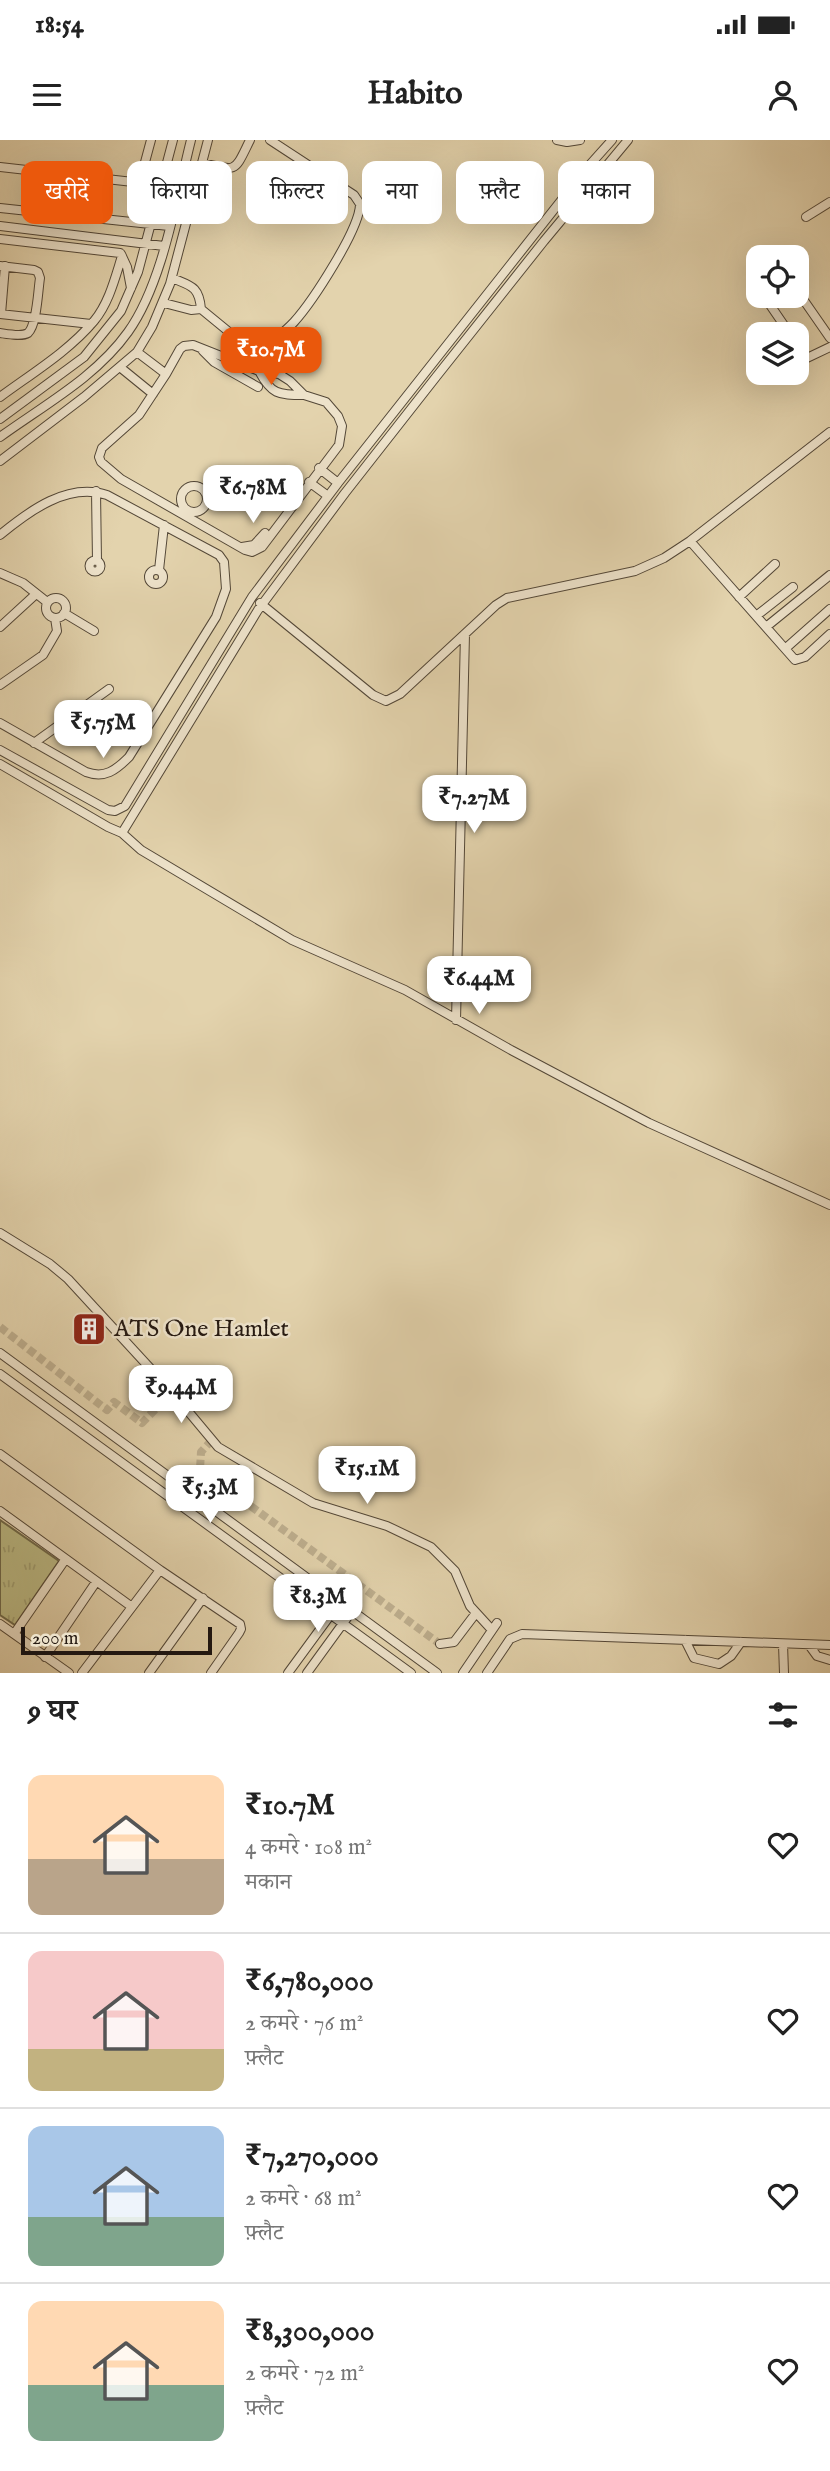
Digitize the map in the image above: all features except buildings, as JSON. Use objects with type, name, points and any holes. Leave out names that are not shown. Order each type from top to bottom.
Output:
[{"type":"street","points":[[0,167],[139,180],[150,140]]},
{"type":"street","points":[[168,161],[173,140]]},
{"type":"street","points":[[0,437],[91,371],[127,333],[140,312],[155,277],[191,140]]},
{"type":"street","points":[[203,161],[208,140]]},
{"type":"street","points":[[232,168],[240,162],[250,140]]},
{"type":"street","points":[[164,303],[191,310],[201,309],[257,355],[293,323],[338,259],[359,214],[360,204],[354,195],[270,140]]},
{"type":"street","points":[[557,140],[580,140]]},
{"type":"street","points":[[0,750],[108,810],[120,810],[125,806],[253,597],[338,483],[586,169],[612,140]]},
{"type":"street","points":[[122,832],[237,643],[267,609],[428,388],[628,140]]},
{"type":"street","points":[[806,217],[830,202]]},
{"type":"street","points":[[0,208],[21,210]]},
{"type":"street","points":[[0,419],[85,357],[121,311],[151,224],[169,226]]},
{"type":"street","points":[[0,461],[121,368],[137,352],[164,303],[186,224]]},
{"type":"street","points":[[0,226],[164,246]]},
{"type":"street","points":[[0,239],[121,254]]},
{"type":"street","points":[[113,239],[121,254],[131,288]]},
{"type":"street","points":[[0,397],[43,365],[92,322],[107,299],[121,254]]},
{"type":"street","points":[[0,333],[27,333],[35,318],[40,278],[38,272],[2,266],[0,314],[35,318],[113,324]]},
{"type":"street","points":[[172,278],[194,287],[200,298],[201,309]]},
{"type":"street","points":[[809,308],[830,338]]},
{"type":"street","points":[[259,371],[271,390],[326,402],[333,408],[342,426],[339,445],[261,547],[252,552],[239,547],[195,517],[121,478],[101,462],[99,457],[102,448],[139,415],[184,346],[193,345],[259,371],[285,377],[303,395]]},
{"type":"street","points":[[809,357],[830,346]]},
{"type":"street","points":[[201,348],[214,362],[258,387]]},
{"type":"street","points":[[137,352],[166,374]]},
{"type":"street","points":[[121,368],[153,394]]},
{"type":"street","points":[[253,597],[373,695],[386,701],[400,694],[496,605],[508,598],[635,571],[664,558],[830,433]]},
{"type":"street","points":[[319,468],[338,483]]},
{"type":"street","points":[[309,482],[328,496]]},
{"type":"street","points":[[179,508],[184,491],[191,486],[202,488],[207,494],[206,505],[195,517]]},
{"type":"street","points":[[96,491],[97,561]]},
{"type":"street","points":[[0,535],[39,505],[69,495],[96,491],[219,555],[226,571],[226,589],[222,605],[179,680],[121,765],[105,775],[86,772],[0,723]]},
{"type":"street","points":[[239,547],[254,545],[275,519]]},
{"type":"street","points":[[159,570],[164,525]]},
{"type":"street","points":[[690,541],[795,660],[802,660],[830,634]]},
{"type":"street","points":[[739,597],[775,564]]},
{"type":"street","points":[[0,573],[23,583],[47,602]]},
{"type":"street","points":[[766,627],[830,575]]},
{"type":"street","points":[[756,616],[793,587]]},
{"type":"street","points":[[0,627],[36,594]]},
{"type":"street","points":[[47,602],[55,598],[66,605],[64,613],[55,618]]},
{"type":"street","points":[[0,685],[43,654],[57,631],[55,618],[47,612],[47,602]]},
{"type":"street","points":[[786,648],[830,609]]},
{"type":"street","points":[[64,613],[94,631]]},
{"type":"street","points":[[456,1020],[465,634]]},
{"type":"street","points":[[179,680],[194,691]]},
{"type":"street","points":[[34,743],[109,689]]},
{"type":"street","points":[[0,764],[108,827],[122,832],[141,850],[292,940],[380,978],[649,1123],[830,1205]]},
{"type":"street","points":[[0,1233],[50,1264],[68,1279],[172,1392],[212,1440],[231,1456],[313,1503],[337,1513],[387,1526],[431,1547],[455,1571],[470,1606],[494,1627],[463,1673]]},
{"type":"street","points":[[0,1353],[437,1673]]},
{"type":"street","points":[[0,1374],[411,1673]]},
{"type":"street","points":[[0,1454],[241,1626],[211,1673]]},
{"type":"street","points":[[0,1511],[132,1607]]},
{"type":"street","points":[[14,1634],[65,1560]]},
{"type":"street","points":[[82,1673],[160,1570]]},
{"type":"street","points":[[45,1657],[96,1582]]},
{"type":"street","points":[[149,1673],[203,1598]]},
{"type":"street","points":[[288,1673],[340,1602]]},
{"type":"street","points":[[307,1673],[352,1611]]},
{"type":"street","points":[[440,1644],[454,1642],[476,1613]]},
{"type":"street","points":[[0,1624],[69,1673]]},
{"type":"street","points":[[487,1673],[514,1636],[830,1645]]},
{"type":"street","points":[[685,1640],[694,1658],[719,1664],[731,1656],[741,1642]]},
{"type":"street","points":[[783,1644],[784,1673]]},
{"type":"street","points":[[808,1645],[817,1656],[830,1660]]},
{"type":"green space","points":[[0,1520],[59,1561],[15,1625],[0,1615]]},
{"type":"tunnel","points":[[0,1327],[107,1410],[114,1402],[142,1423],[172,1392]]},
{"type":"tunnel","points":[[212,1440],[201,1452],[200,1469],[440,1644]]},
{"type":"place","name":"ATS One Hamlet","points":[[89,1329]]}]
